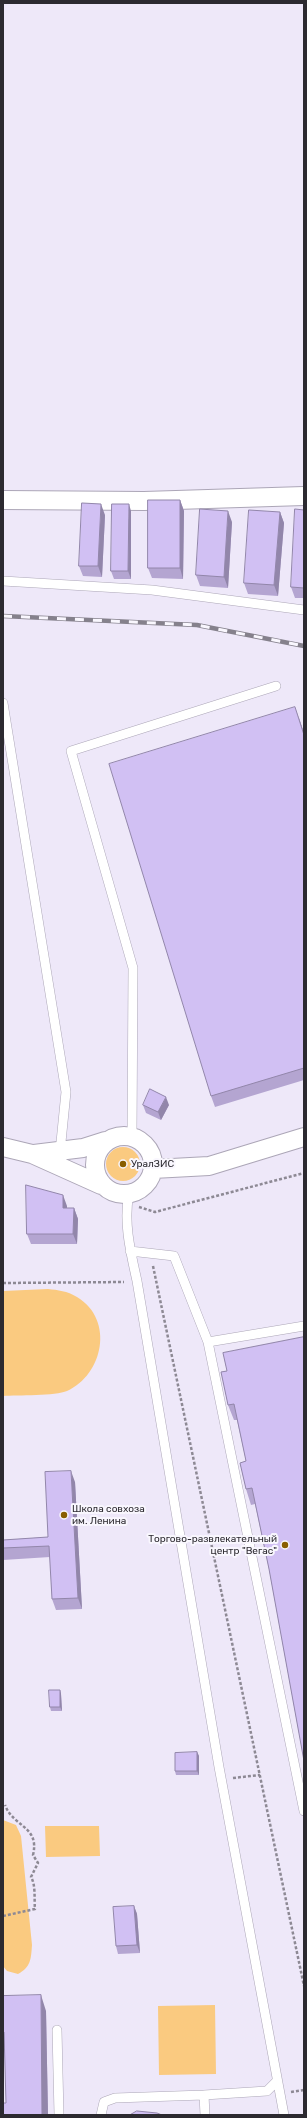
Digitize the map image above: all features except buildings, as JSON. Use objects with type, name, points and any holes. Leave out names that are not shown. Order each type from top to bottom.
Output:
[{"type":"street","points":[[3,500],[144,501],[304,496]]},
{"type":"street","points":[[3,1147],[32,1154],[128,1199],[145,1185],[153,1169],[153,1160],[148,1148],[132,1136],[114,1137],[83,1148],[60,1152],[32,1154]]},
{"type":"street","points":[[153,1169],[209,1166],[304,1137]]},
{"type":"street","points":[[100,1185],[94,1170],[94,1159],[98,1149],[106,1141]]},
{"type":"lane","points":[[3,581],[152,590],[304,610]]},
{"type":"lane","points":[[132,1136],[133,968],[71,751],[276,686]]},
{"type":"lane","points":[[3,703],[66,1092],[60,1152]]},
{"type":"lane","points":[[128,1199],[130,1250],[137,1281],[221,1779],[284,2115]]},
{"type":"lane","points":[[130,1250],[150,1254],[174,1256],[208,1342],[304,1811]]},
{"type":"lane","points":[[208,1342],[304,1326]]},
{"type":"lane","points":[[57,2030],[60,2115]]},
{"type":"lane","points":[[100,2115],[104,2102],[115,2098],[267,2091],[277,2081]]},
{"type":"lane","points":[[204,2095],[205,2115]]},
{"type":"path","points":[[128,1199],[155,1212],[304,1173]]},
{"type":"path","points":[[150,1254],[304,1986]]},
{"type":"path","points":[[3,1283],[137,1281]]},
{"type":"path","points":[[221,1779],[260,1775]]},
{"type":"path","points":[[3,1916],[35,1909],[33,1895],[35,1887],[31,1878],[38,1863],[33,1855],[35,1843],[33,1837],[22,1824],[8,1814],[5,1805]]},
{"type":"shaded area","points":[[126,1147],[135,1152],[139,1157],[139,1171],[135,1176],[130,1180],[120,1181],[116,1180],[107,1171],[106,1161],[107,1157],[116,1148]]},
{"type":"shaded area","points":[[48,1289],[70,1293],[89,1307],[97,1319],[100,1333],[100,1347],[96,1360],[89,1373],[79,1383],[62,1393],[3,1396],[3,1291]]},
{"type":"shaded area","points":[[3,1820],[16,1825],[21,1836],[32,1945],[30,1962],[26,1968],[18,1974],[7,1971],[3,1966]]},
{"type":"shaded area","points":[[45,1826],[99,1826],[100,1856],[46,1857]]},
{"type":"shaded area","points":[[215,2005],[216,2074],[159,2075],[158,2006]]},
{"type":"railway","points":[[3,616],[197,625],[304,646]]},
{"type":"place","name":"УралЗИС","points":[[123,1164]]},
{"type":"place","name":"Школа совхоза им. Ленина","points":[[64,1515]]},
{"type":"place","name":"Торгово-развлекательный центр \"Вегас\"","points":[[285,1545]]}]
